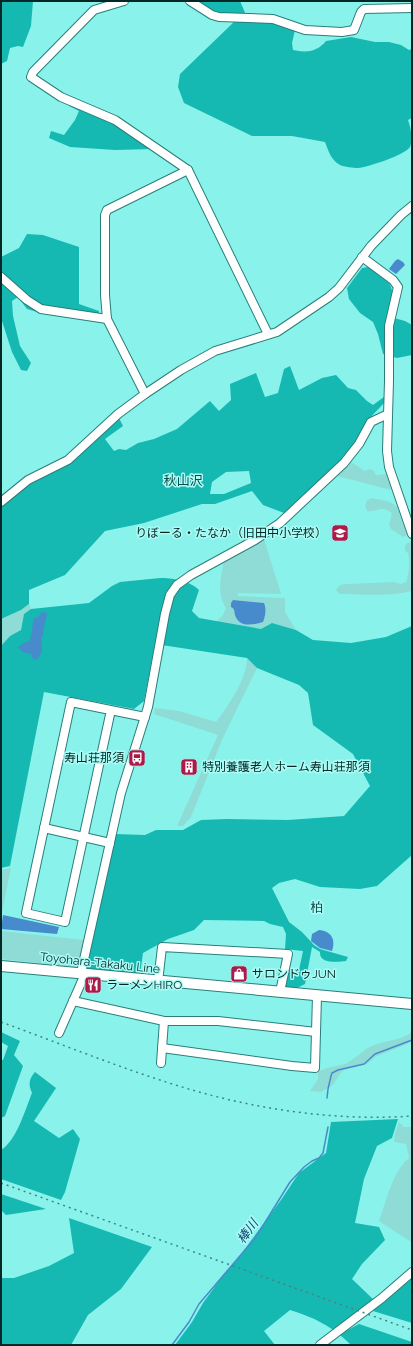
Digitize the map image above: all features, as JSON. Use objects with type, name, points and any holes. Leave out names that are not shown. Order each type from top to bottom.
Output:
[{"type":"main road","name":"Toyohara-Takaku Line","points":[[1,966],[158,982],[412,1004]]},
{"type":"street","points":[[124,1],[94,10],[33,72],[32,77],[61,97],[116,120],[188,170],[268,334]]},
{"type":"street","points":[[190,1],[212,15],[219,17],[274,19],[305,30],[342,32],[354,30],[361,12],[364,9],[412,8]]},
{"type":"street","points":[[145,394],[107,319],[105,295],[105,215],[107,210],[188,170]]},
{"type":"street","points":[[1,502],[28,480],[68,460],[107,424],[145,394],[181,370],[215,351],[277,332],[329,297],[339,288],[371,246],[412,206]]},
{"type":"street","points":[[362,257],[393,280],[398,287],[389,326],[387,459],[412,534]]},
{"type":"street","points":[[1,277],[27,300],[48,312],[107,319]]},
{"type":"street","points":[[59,1032],[83,974],[124,781],[145,717],[170,595],[174,589],[191,575],[255,540],[280,523],[344,463],[359,444],[371,422],[388,414]]},
{"type":"street","points":[[111,710],[65,922],[26,914],[71,702],[111,710],[145,717]]},
{"type":"street","points":[[44,828],[110,843]]},
{"type":"street","points":[[158,982],[162,947],[288,954],[280,992]]},
{"type":"street","points":[[162,1048],[315,1068],[317,996]]},
{"type":"street","points":[[73,1001],[164,1021],[218,1021],[316,1032]]},
{"type":"street","points":[[161,1063],[164,1021]]},
{"type":"street","points":[[320,1345],[382,1298],[412,1272]]},
{"type":"shaded area","points":[[1,1],[33,1],[31,26],[23,47],[18,46],[10,48],[7,61],[1,64]]},
{"type":"shaded area","points":[[194,1],[240,1],[246,15],[219,15]]},
{"type":"shaded area","points":[[236,20],[271,22],[295,30],[292,43],[293,50],[298,51],[311,51],[323,45],[326,41],[351,37],[375,42],[389,42],[401,45],[409,50],[412,49],[412,118],[408,120],[411,134],[410,147],[401,154],[378,163],[358,168],[346,167],[340,165],[334,160],[330,155],[325,142],[292,136],[252,136],[184,103],[178,87],[180,74]]},
{"type":"shaded area","points":[[71,103],[108,118],[153,149],[115,150],[70,147],[49,138],[51,131],[64,135],[75,120],[79,111],[69,106]]},
{"type":"shaded area","points":[[27,234],[43,235],[79,247],[79,304],[99,311],[99,314],[44,314],[27,309],[18,297],[12,301],[13,316],[20,346],[31,363],[27,371],[21,370],[12,352],[1,318],[1,257],[19,248]]},
{"type":"shaded area","points":[[398,259],[405,265],[396,274],[389,269]]},
{"type":"shaded area","points":[[368,267],[383,277],[391,287],[394,300],[394,318],[412,325],[412,355],[397,358],[383,354],[373,322],[360,313],[349,299],[347,288],[362,268]]},
{"type":"shaded area","points":[[290,366],[299,390],[322,378],[336,375],[348,388],[356,390],[373,405],[384,397],[384,403],[368,420],[356,441],[342,460],[284,513],[263,505],[252,491],[215,504],[202,504],[144,523],[105,531],[65,575],[29,590],[29,604],[21,610],[1,619],[1,496],[14,495],[36,478],[69,463],[119,418],[123,426],[105,439],[114,451],[119,449],[126,450],[138,443],[154,439],[177,429],[210,401],[219,411],[231,400],[230,384],[256,373],[265,397],[278,393],[284,369]],"holes":[[[249,471],[251,483],[224,494],[210,494],[212,482],[226,472]]]},
{"type":"shaded area","points":[[351,462],[365,471],[369,469],[373,470],[376,475],[388,474],[391,490],[337,476]]},
{"type":"shaded area","points":[[372,498],[389,502],[397,507],[407,535],[403,537],[391,529],[389,525],[392,513],[388,510],[381,509],[367,511],[365,506],[367,500]]},
{"type":"shaded area","points":[[264,539],[281,594],[238,593],[238,596],[285,598],[285,612],[296,630],[272,623],[261,629],[216,622],[223,615],[226,608],[220,591],[224,560]],"holes":[[[233,600],[264,603],[266,606],[265,617],[235,614]]]},
{"type":"shaded area","points":[[411,542],[412,591],[385,595],[367,595],[340,594],[336,590],[340,585],[347,584],[394,582],[400,584],[406,582],[409,560],[408,553],[405,551],[405,546],[407,543]]},
{"type":"shaded area","points":[[160,578],[175,579],[185,582],[199,590],[192,611],[199,618],[261,629],[272,623],[296,630],[313,640],[351,643],[386,637],[412,626],[412,855],[377,886],[360,889],[320,887],[295,879],[279,883],[272,888],[289,922],[302,932],[314,945],[320,949],[348,957],[346,961],[334,962],[326,960],[323,959],[320,952],[312,947],[305,984],[293,990],[284,989],[287,969],[299,970],[303,951],[285,949],[286,934],[283,927],[264,921],[204,920],[194,930],[168,939],[143,953],[140,974],[86,969],[115,834],[145,835],[156,830],[183,830],[201,820],[288,820],[344,816],[370,786],[353,754],[313,725],[308,693],[299,685],[257,668],[247,658],[155,644],[144,701],[134,709],[44,692],[10,866],[1,868],[1,646],[10,636],[21,630],[24,614],[31,609],[89,603],[120,582]]},
{"type":"shaded area","points":[[233,600],[264,603],[266,610],[263,622],[251,625],[240,622],[235,615],[234,609],[231,607]]},
{"type":"shaded area","points":[[29,604],[31,609],[24,614],[21,630],[10,636],[1,646],[1,619],[21,610]]},
{"type":"shaded area","points":[[43,612],[47,613],[47,615],[41,638],[42,651],[38,659],[34,660],[31,654],[22,652],[18,647],[30,640],[34,618],[38,617]]},
{"type":"shaded area","points":[[247,658],[257,668],[222,740],[191,817],[183,826],[177,826],[218,735],[154,714],[155,708],[179,711],[216,722],[236,692],[244,675]]},
{"type":"shaded area","points":[[11,868],[1,917],[1,870]]},
{"type":"shaded area","points":[[3,915],[59,927],[57,934],[1,929]]},
{"type":"shaded area","points":[[319,930],[327,932],[332,936],[332,951],[320,948],[311,941],[312,934]]},
{"type":"shaded area","points":[[1,931],[84,940],[77,967],[1,959]]},
{"type":"shaded area","points":[[412,1025],[412,1042],[375,1057],[367,1064],[344,1070],[333,1085],[321,1092],[310,1091],[318,1079],[318,1072],[345,1064],[374,1045],[410,1034]]},
{"type":"shaded area","points":[[1,1032],[20,1041],[14,1055],[23,1066],[5,1116],[1,1118],[1,1060],[3,1060],[8,1046],[1,1042]]},
{"type":"shaded area","points":[[35,1072],[56,1088],[34,1121],[59,1138],[73,1129],[80,1139],[65,1192],[61,1200],[1,1179],[1,1150],[12,1139],[20,1124],[32,1093],[30,1082],[31,1077]]},
{"type":"shaded area","points":[[398,1119],[392,1138],[377,1146],[364,1179],[355,1223],[379,1227],[385,1240],[362,1264],[352,1279],[375,1301],[342,1333],[359,1324],[412,1342],[412,1345],[351,1345],[323,1323],[290,1310],[264,1331],[275,1345],[175,1345],[192,1322],[203,1303],[224,1274],[236,1261],[299,1173],[326,1153],[331,1122]]},
{"type":"shaded area","points":[[399,1122],[404,1127],[412,1127],[411,1242],[379,1221],[394,1178],[403,1163],[409,1158],[406,1144],[394,1142],[395,1133]]},
{"type":"shaded area","points":[[1,1194],[46,1209],[6,1215],[1,1210]]},
{"type":"shaded area","points":[[69,1218],[152,1247],[121,1289],[88,1315],[71,1345],[1,1345],[1,1278],[14,1278],[49,1266],[74,1253]]},
{"type":"shaded area","points":[[412,1277],[412,1323],[373,1311]]},
{"type":"waterway","name":"棒川","points":[[327,1098],[332,1073],[338,1070],[364,1064],[375,1054],[412,1040]]},
{"type":"waterway","name":"棒川","points":[[172,1345],[189,1322],[199,1304],[256,1237],[290,1182],[304,1167],[319,1158],[323,1153],[328,1127]]},
{"type":"railway","points":[[1,1022],[174,1085],[225,1099],[278,1109],[331,1116],[412,1116]]},
{"type":"railway","points":[[1,1183],[412,1330]]},
{"type":"place","name":"りぼーる・たなか（旧田中小学校）","points":[[340,533]]},
{"type":"place","name":"寿山荘那須","points":[[137,758]]},
{"type":"place","name":"特別養護老人ホーム寿山荘那須","points":[[189,767]]},
{"type":"place","name":"サロンドゥJUN","points":[[239,974]]},
{"type":"place","name":"ラーメンHIRO","points":[[93,985]]},
{"type":"district","name":"秋山沢","points":[[183,480]]},
{"type":"district","name":"柏","points":[[317,907]]}]
